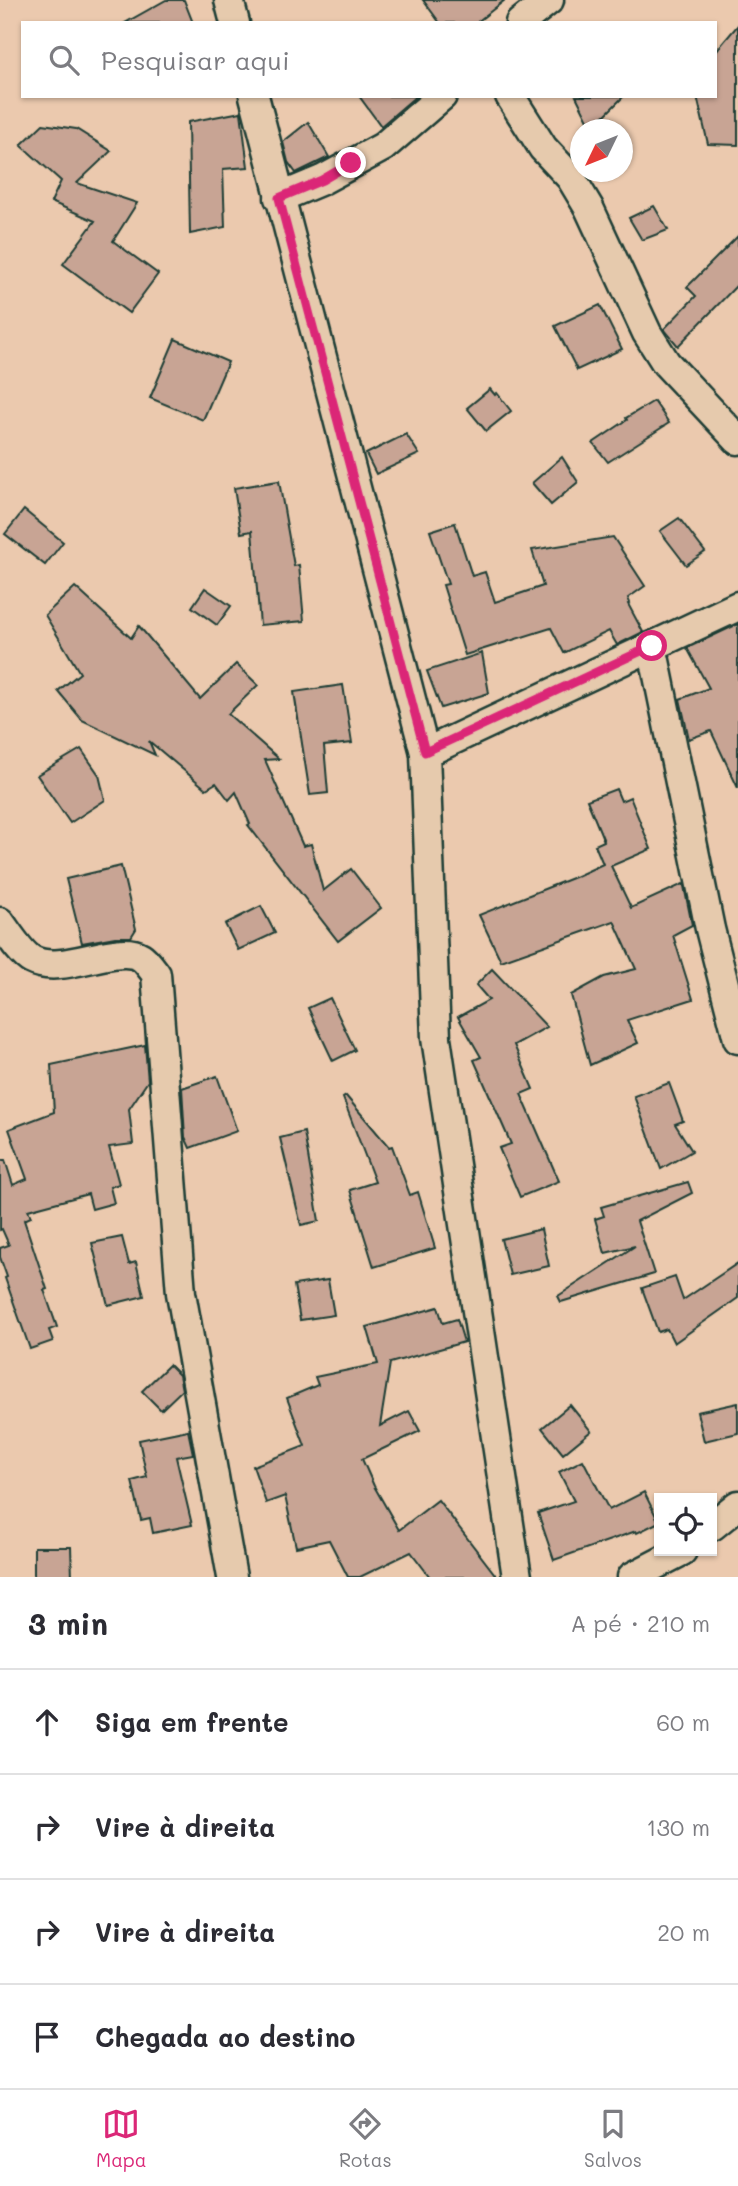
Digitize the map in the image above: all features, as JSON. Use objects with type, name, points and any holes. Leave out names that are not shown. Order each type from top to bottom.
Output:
[{"type":"street","points":[[229,0],[234,21]]},
{"type":"street","points":[[523,21],[549,0]]},
{"type":"street","points":[[254,98],[425,752],[436,1038],[517,1577]]},
{"type":"street","points":[[279,198],[322,180],[383,147],[440,98]]},
{"type":"street","points":[[511,98],[543,148],[571,178],[589,208],[648,333],[666,363],[738,440]]},
{"type":"street","points":[[425,752],[738,606]]},
{"type":"street","points":[[652,646],[710,929],[738,1039]]},
{"type":"street","points":[[0,922],[33,960],[56,964],[124,953],[141,957],[156,974],[181,1293],[232,1577]]},
{"type":"street","points":[[717,1522],[738,1505]]},
{"type":"street","points":[[632,1577],[672,1556]]},
{"type":"building","points":[[166,0],[184,0],[192,21],[129,21]]},
{"type":"building","points":[[423,0],[505,0],[479,21],[439,21]]},
{"type":"building","points":[[738,25],[738,145],[708,144],[697,98],[717,98],[717,50]]},
{"type":"building","points":[[360,98],[414,98],[381,126]]},
{"type":"building","points":[[577,98],[622,98],[601,119],[588,119]]},
{"type":"building","points":[[241,112],[248,167],[223,169],[225,227],[190,234],[188,122]]},
{"type":"building","points":[[308,122],[329,157],[296,173],[288,162],[283,142]]},
{"type":"building","points":[[43,124],[76,129],[111,151],[77,183],[137,203],[113,241],[158,274],[129,313],[63,264],[95,221],[51,202],[61,181],[21,145]]},
{"type":"building","points":[[654,206],[668,230],[642,240],[629,218]]},
{"type":"building","points":[[738,236],[738,284],[678,346],[664,329],[696,296],[687,287]]},
{"type":"building","points":[[600,305],[622,349],[577,370],[555,326]]},
{"type":"building","points":[[175,339],[228,362],[203,420],[150,398]]},
{"type":"building","points":[[490,389],[495,395],[497,393],[511,411],[486,431],[467,408]]},
{"type":"building","points":[[654,401],[669,423],[608,462],[593,443]]},
{"type":"building","points":[[406,434],[419,454],[376,474],[366,454]]},
{"type":"building","points":[[562,457],[578,482],[551,505],[532,483]]},
{"type":"building","points":[[279,481],[294,566],[299,565],[304,621],[260,625],[252,531],[241,533],[234,488]]},
{"type":"building","points":[[24,510],[63,542],[45,565],[5,534]]},
{"type":"building","points":[[679,518],[705,552],[686,565],[660,531]]},
{"type":"building","points":[[455,523],[472,576],[485,572],[495,602],[543,586],[532,550],[613,537],[645,586],[628,598],[628,604],[643,632],[617,645],[609,631],[564,653],[551,628],[465,655],[443,585],[448,584],[430,531]]},
{"type":"building","points":[[75,587],[131,638],[139,626],[200,699],[236,664],[258,685],[228,714],[279,759],[265,760],[303,846],[311,844],[323,891],[351,869],[381,908],[338,941],[248,825],[250,824],[236,792],[229,800],[216,783],[206,789],[149,741],[155,755],[82,720],[58,691],[80,673],[45,615]]},
{"type":"building","points":[[205,588],[231,606],[217,625],[192,607]]},
{"type":"building","points":[[738,624],[738,788],[711,731],[689,739],[680,699],[709,688],[687,648]]},
{"type":"building","points":[[482,653],[489,693],[441,708],[427,671]]},
{"type":"building","points":[[343,685],[352,743],[324,746],[328,793],[310,795],[294,692]]},
{"type":"building","points":[[81,749],[99,775],[105,800],[70,823],[37,775]]},
{"type":"building","points":[[616,789],[621,801],[630,797],[651,849],[611,866],[631,908],[683,884],[692,925],[673,935],[693,999],[627,1020],[638,1043],[590,1065],[571,995],[604,977],[636,969],[614,921],[501,961],[479,915],[603,864],[595,845],[604,841],[587,800]]},
{"type":"building","points":[[121,866],[136,929],[131,937],[82,943],[66,879]]},
{"type":"building","points":[[261,906],[275,933],[238,950],[225,924]]},
{"type":"building","points":[[492,969],[547,1027],[514,1045],[533,1089],[521,1094],[559,1181],[520,1197],[499,1148],[511,1144],[474,1060],[481,1057],[458,1017],[489,1000],[476,985]]},
{"type":"building","points":[[330,998],[355,1050],[333,1061],[308,1008]]},
{"type":"building","points":[[145,1045],[148,1081],[129,1109],[133,1144],[109,1147],[119,1184],[110,1187],[114,1203],[92,1209],[88,1194],[28,1210],[31,1217],[24,1220],[57,1327],[49,1330],[53,1341],[30,1349],[0,1257],[0,1248],[9,1245],[2,1229],[0,1230],[0,1160],[5,1160],[13,1185],[27,1179],[9,1129],[54,1112],[51,1065]]},
{"type":"building","points":[[217,1076],[237,1131],[190,1148],[185,1137],[182,1088]]},
{"type":"building","points":[[669,1083],[683,1121],[675,1124],[692,1151],[661,1169],[634,1096]]},
{"type":"building","points":[[346,1096],[389,1147],[392,1146],[410,1195],[418,1192],[435,1248],[374,1267],[350,1190],[375,1182],[343,1098]]},
{"type":"building","points":[[304,1132],[319,1221],[301,1225],[280,1138]]},
{"type":"building","points":[[688,1182],[692,1193],[637,1221],[654,1274],[561,1302],[558,1296],[635,1246],[605,1253],[595,1219],[604,1216],[601,1207]]},
{"type":"building","points":[[541,1229],[549,1266],[510,1275],[501,1239]]},
{"type":"building","points":[[122,1237],[129,1264],[136,1262],[144,1296],[108,1305],[92,1243]]},
{"type":"building","points":[[738,1263],[738,1298],[674,1343],[667,1329],[658,1332],[642,1288],[675,1277],[683,1300]]},
{"type":"building","points":[[328,1280],[334,1315],[300,1320],[294,1285]]},
{"type":"building","points":[[438,1307],[443,1323],[457,1319],[464,1342],[390,1363],[380,1426],[409,1411],[420,1431],[362,1459],[399,1530],[438,1500],[497,1577],[430,1577],[411,1552],[360,1577],[348,1577],[329,1540],[296,1547],[285,1496],[266,1503],[253,1466],[305,1446],[287,1398],[318,1385],[315,1377],[378,1364],[367,1327]]},
{"type":"building","points":[[169,1365],[179,1375],[182,1390],[161,1410],[142,1391]]},
{"type":"building","points":[[738,1403],[738,1433],[704,1441],[697,1412]]},
{"type":"building","points":[[570,1405],[591,1431],[563,1454],[542,1428]]},
{"type":"building","points":[[188,1430],[193,1454],[176,1457],[192,1525],[153,1533],[150,1518],[141,1520],[132,1481],[147,1477],[139,1440]]},
{"type":"building","points":[[583,1460],[609,1510],[644,1492],[654,1512],[654,1524],[637,1533],[636,1531],[554,1560],[538,1513],[574,1501],[559,1472]]},
{"type":"building","points":[[34,1547],[71,1547],[72,1577],[34,1577]]},
{"type":"route","points":[[351,163],[322,180],[279,198],[425,752],[652,646]]}]
